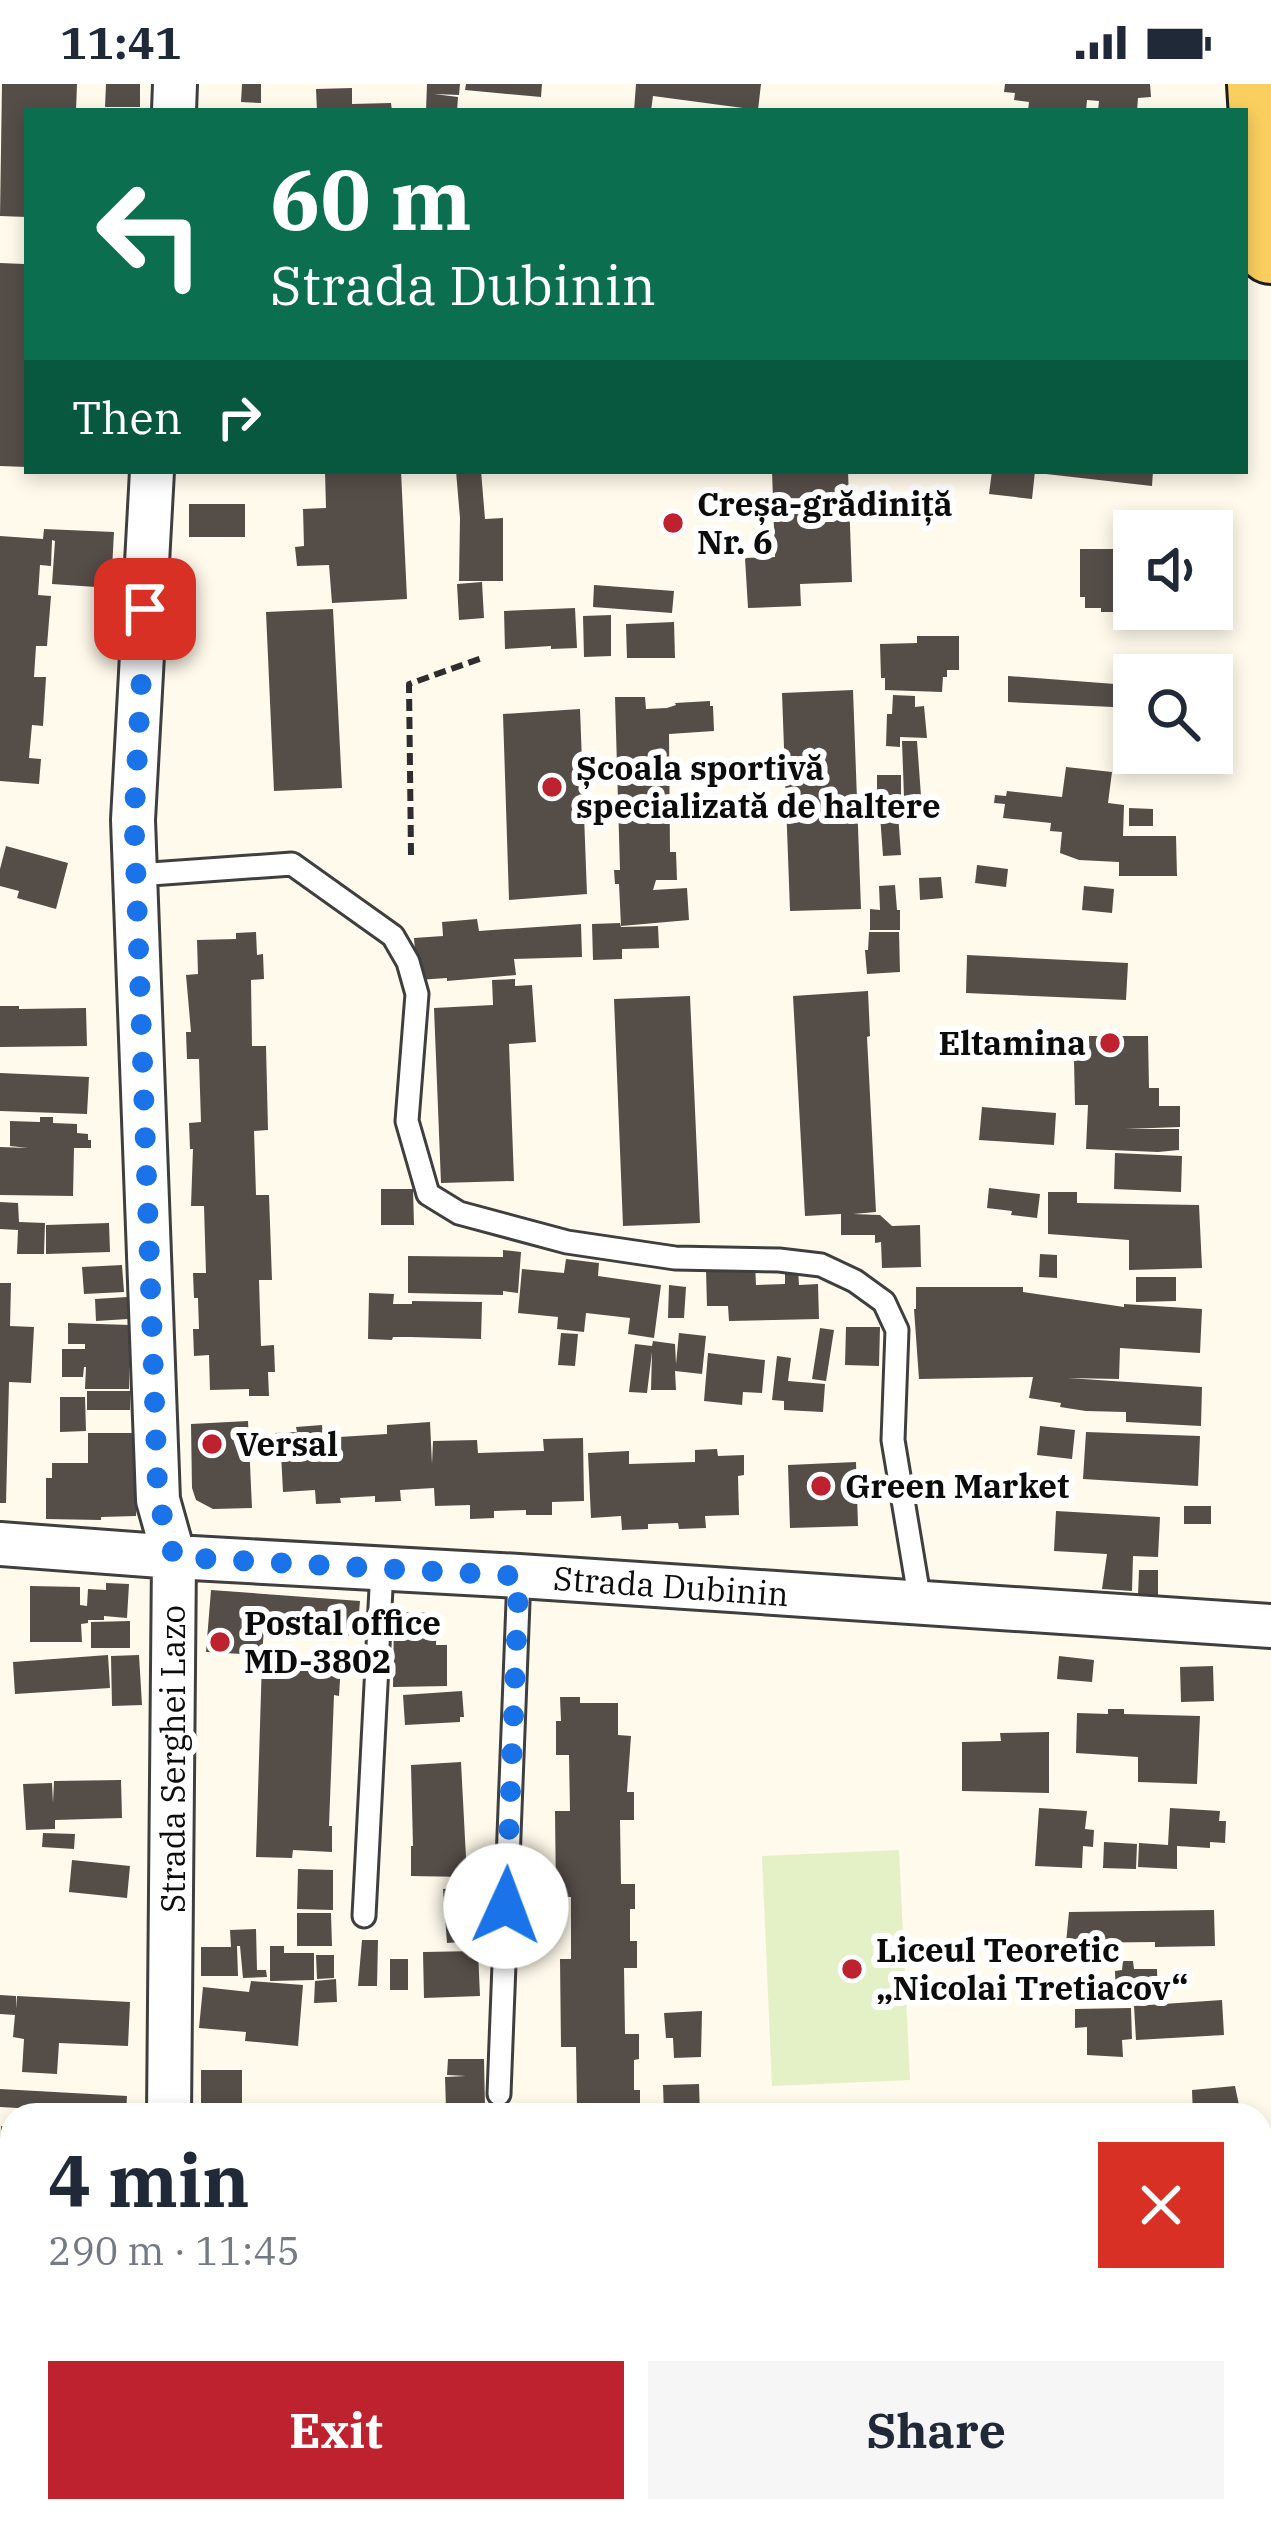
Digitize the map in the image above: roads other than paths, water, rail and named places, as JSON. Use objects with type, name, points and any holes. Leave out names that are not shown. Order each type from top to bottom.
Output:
[{"type":"main road","points":[[1261,84],[1271,250]]},
{"type":"street","name":"Strada Serghei Lazo","points":[[152,474],[134,820],[158,1500],[174,1557],[169,2103]]},
{"type":"street","name":"Strada Dubinin","points":[[0,1544],[1271,1626]]},
{"type":"lane","points":[[137,875],[292,864],[393,936],[417,994],[407,1121],[428,1194],[459,1213],[567,1242],[653,1255],[820,1265],[855,1281],[884,1302],[897,1330],[893,1440],[920,1602]]},
{"type":"lane","points":[[364,1916],[382,1569]]},
{"type":"lane","points":[[499,2094],[519,1576]]},
{"type":"place","name":"Creșa-grădiniță Nr. 6","points":[[673,523]]},
{"type":"place","name":"Școala sportivă specializată de haltere","points":[[552,787]]},
{"type":"place","name":"Eltamina","points":[[1110,1043]]},
{"type":"place","name":"Versal","points":[[212,1444]]},
{"type":"place","name":"Green Market","points":[[821,1486]]},
{"type":"place","name":"Postal office MD-3802","points":[[220,1642]]},
{"type":"place","name":"Liceul Teoretic „Nicolai Tretiacov“","points":[[852,1969]]}]
